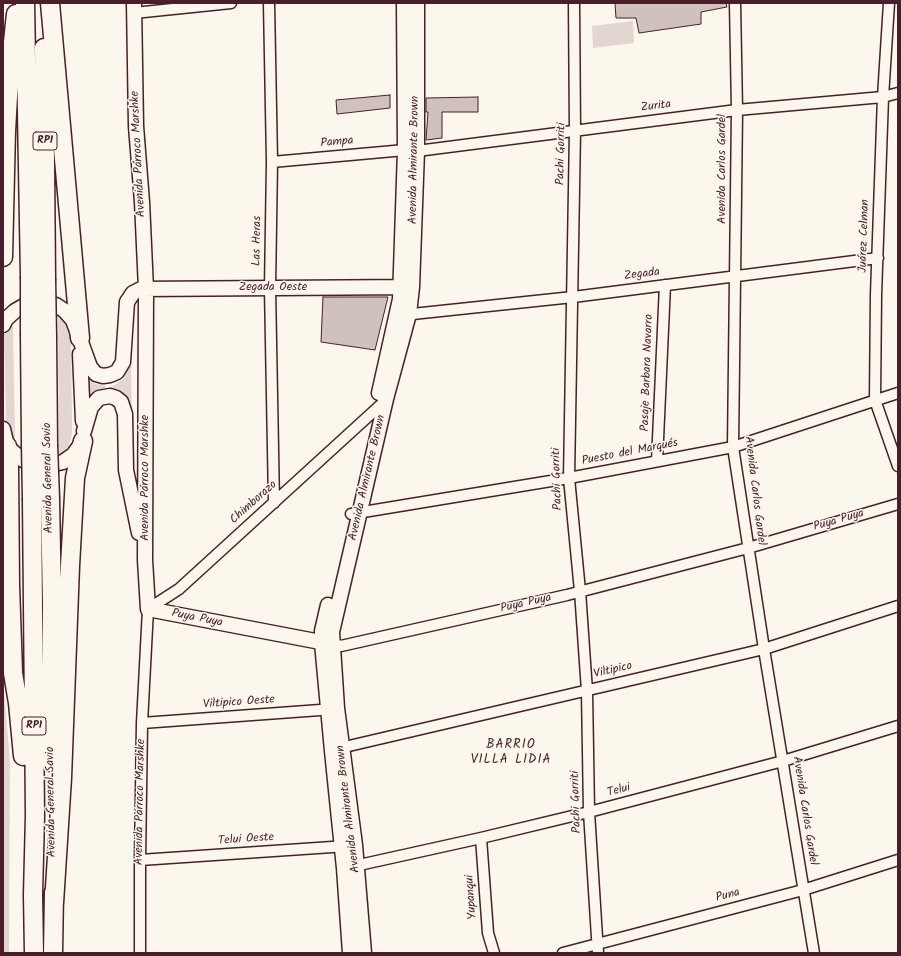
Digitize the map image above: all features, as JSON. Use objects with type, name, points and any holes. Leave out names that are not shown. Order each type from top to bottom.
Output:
[{"type":"highway","points":[[3,257],[6,131],[9,79],[17,3]]},
{"type":"highway","name":"Avenida General Savio","points":[[25,3],[38,278],[41,499],[34,808],[34,953]]},
{"type":"highway","name":"Avenida General Savio","points":[[38,278],[44,3]]},
{"type":"highway","points":[[50,3],[80,338]]},
{"type":"highway","points":[[54,903],[62,778],[75,478],[83,436]]},
{"type":"highway","points":[[5,438],[9,467],[10,585],[13,673],[22,734],[25,825],[33,895]]},
{"type":"highway","name":"Avenida General Savio","points":[[41,499],[52,603],[51,734],[54,903],[53,953]]},
{"type":"main road","name":"Avenida Almirante Brown","points":[[404,3],[411,151]]},
{"type":"main road","name":"Avenida Almirante Brown","points":[[364,953],[350,867],[332,709],[327,644],[322,631],[386,399],[403,315],[406,287],[417,3]]},
{"type":"main road","name":"Avenida Párroco Marshke","points":[[134,8],[136,126],[142,202],[146,289],[145,560],[148,609]]},
{"type":"main road","name":"Zegada Oeste","points":[[146,289],[406,287]]},
{"type":"main road","points":[[3,325],[10,315],[19,308],[33,302],[47,302],[60,307],[73,320],[90,367],[94,372],[103,376],[110,375],[117,372],[123,362],[128,300],[136,291],[146,289]]},
{"type":"main road","name":"Avenida Almirante Brown","points":[[355,513],[374,412],[403,315]]},
{"type":"main road","points":[[80,338],[83,436]]},
{"type":"main road","points":[[5,438],[13,452],[23,460],[39,464],[63,462],[69,459],[78,449],[91,407],[99,398],[110,396],[121,402],[124,406],[125,414],[126,470],[145,560]]},
{"type":"main road","name":"Puya Puya","points":[[148,609],[327,644]]},
{"type":"main road","name":"Avenida Almirante Brown","points":[[350,867],[350,953]]},
{"type":"street","points":[[134,8],[231,3]]},
{"type":"street","name":"Las Heras","points":[[269,3],[272,162],[270,288],[274,503]]},
{"type":"street","name":"Pachi Gorriti","points":[[574,3],[575,131],[569,478],[580,591],[586,691],[589,812],[598,949]]},
{"type":"street","name":"Avenida Carlos Gardel","points":[[735,3],[737,110],[733,447],[764,649],[814,953]]},
{"type":"street","name":"Juárez Celman","points":[[889,3],[883,97],[876,295],[876,400],[898,466]]},
{"type":"street","name":"Zurita","points":[[411,151],[737,110],[883,97],[898,93]]},
{"type":"street","name":"Pampa","points":[[272,162],[411,151]]},
{"type":"street","name":"Zegada","points":[[403,315],[573,297],[878,258]]},
{"type":"street","name":"Pasaje Barbara Navarro","points":[[657,461],[665,285]]},
{"type":"street","name":"Puesto del Marqués","points":[[355,513],[569,478],[733,447],[898,393]]},
{"type":"street","name":"Chimborazo","points":[[148,609],[178,589],[374,412],[386,399]]},
{"type":"street","name":"Puya Puya","points":[[327,644],[341,646],[566,595],[748,548],[898,504]]},
{"type":"street","name":"Viltipico","points":[[337,749],[764,649],[898,606]]},
{"type":"street","name":"Avenida Párroco Marshke","points":[[140,953],[142,723],[148,609]]},
{"type":"street","name":"Viltipico Oeste","points":[[142,723],[332,709]]},
{"type":"street","name":"Telui","points":[[350,867],[589,812],[783,761],[898,726]]},
{"type":"street","name":"Yupanqui","points":[[481,838],[488,933],[494,953]]},
{"type":"street","name":"Telui Oeste","points":[[140,860],[348,846]]},
{"type":"street","name":"Puna","points":[[563,953],[598,949],[803,890],[898,860]]},
{"type":"shaded area","points":[[633,21],[634,43],[593,48],[592,26]]},
{"type":"shaded area","points":[[58,316],[68,326],[71,337],[72,423],[72,434],[69,445],[59,456]]},
{"type":"shaded area","points":[[8,326],[13,326],[15,440],[13,440],[8,433],[6,421],[4,335]]},
{"type":"shaded area","points":[[131,353],[132,434],[118,392],[110,388],[125,378]]},
{"type":"shaded area","points":[[88,380],[105,386],[105,389],[96,391],[90,397]]},
{"type":"shaded area","points":[[3,677],[10,762],[9,953],[3,953]]},
{"type":"building","points":[[615,3],[726,3],[727,7],[701,12],[701,24],[639,33],[636,18],[616,18]]},
{"type":"building","points":[[390,95],[390,108],[337,114],[336,100]]},
{"type":"building","points":[[478,97],[478,112],[442,112],[442,138],[426,140],[428,112],[426,112],[426,98]]},
{"type":"building","points":[[323,297],[388,297],[375,350],[321,342]]},
{"type":"district","name":"BARRIO VILLA LIDIA","points":[[511,754]]}]
